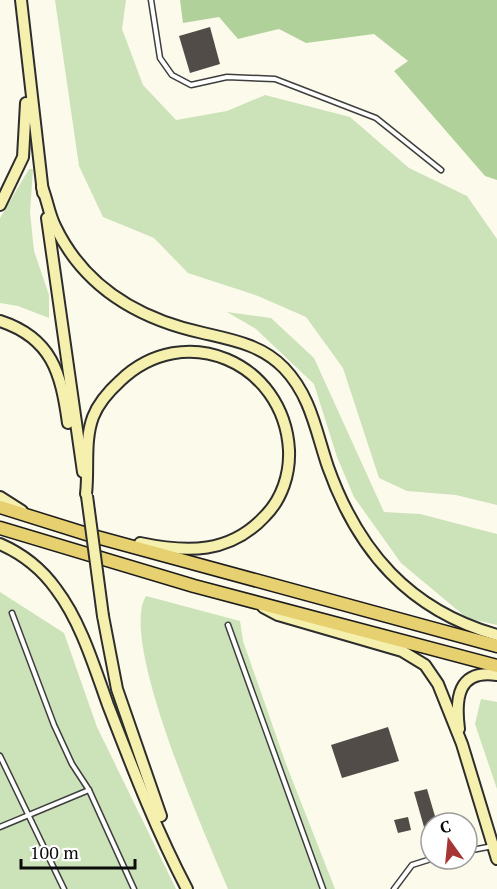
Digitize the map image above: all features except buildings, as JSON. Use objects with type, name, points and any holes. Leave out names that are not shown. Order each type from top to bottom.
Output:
[{"type":"main road","points":[[21,0],[26,61],[42,187],[108,653],[131,732],[159,811],[192,889]]},
{"type":"main road","points":[[0,205],[23,157],[26,61]]},
{"type":"main road","points":[[42,187],[54,224],[68,250],[95,282],[111,296],[158,321],[257,348],[280,364],[294,380],[306,400],[336,489],[371,551],[401,585],[432,608],[463,624],[497,635]]},
{"type":"main road","points":[[0,321],[33,337],[50,357],[61,384],[68,422],[80,455]]},
{"type":"main road","points":[[86,495],[89,434],[93,416],[119,381],[153,359],[196,352],[230,360],[258,379],[279,406],[288,439],[288,470],[284,484],[269,512],[243,536],[213,548],[188,550],[93,536]]},
{"type":"main road","points":[[0,497],[30,516]]},
{"type":"main road","points":[[0,507],[93,536],[497,646]]},
{"type":"main road","points":[[0,528],[249,600],[497,666]]},
{"type":"main road","points":[[0,544],[25,557],[42,571],[67,606],[89,653],[132,769],[187,889]]},
{"type":"main road","points":[[249,600],[278,615],[402,651],[418,659],[438,684],[462,744],[497,859]]},
{"type":"main road","points":[[462,744],[457,716],[458,695],[464,682],[475,675],[497,675]]},
{"type":"lane","points":[[151,0],[160,58],[172,75],[191,85],[227,76],[275,79],[376,118],[441,170]]},
{"type":"lane","points":[[12,613],[54,725],[72,764],[89,790],[134,889]]},
{"type":"lane","points":[[228,625],[323,889]]},
{"type":"lane","points":[[0,756],[64,889]]},
{"type":"lane","points":[[0,827],[89,790]]},
{"type":"lane","points":[[479,849],[494,846]]},
{"type":"lane","points":[[394,889],[412,865],[419,863]]},
{"type":"green space","points":[[55,0],[126,0],[122,29],[143,85],[176,120],[227,111],[265,95],[350,117],[409,168],[467,196],[497,239],[497,505],[456,495],[407,491],[379,478],[343,368],[306,317],[258,296],[188,273],[154,238],[103,217],[79,166]]},
{"type":"green space","points":[[180,0],[497,0],[497,180],[485,176],[394,71],[408,61],[374,34],[306,43],[279,29],[238,39],[219,17],[183,23]]},
{"type":"green space","points":[[29,169],[33,169],[30,212],[34,251],[49,295],[49,318],[18,306],[0,303],[0,218]]},
{"type":"green space","points":[[227,312],[271,318],[314,358],[384,512],[420,514],[497,534],[497,625],[467,618],[401,563],[354,497],[337,457],[314,384],[256,329]]},
{"type":"green space","points":[[0,592],[64,633],[97,727],[176,889],[0,889]]},
{"type":"green space","points":[[146,596],[240,621],[243,641],[286,764],[335,889],[228,889],[185,786],[154,695],[144,654],[141,619]]},
{"type":"green space","points":[[481,699],[497,702],[497,789],[475,724]]}]
